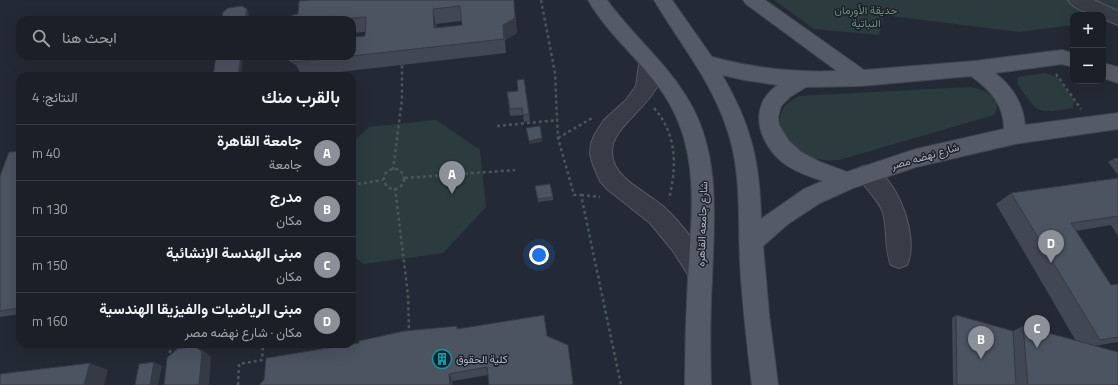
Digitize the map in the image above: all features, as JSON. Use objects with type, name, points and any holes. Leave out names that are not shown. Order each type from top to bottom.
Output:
[{"type":"main road","name":"شارع جامعه القاهره","points":[[597,0],[613,23],[667,84],[681,106],[695,135],[703,168],[704,203],[697,333],[698,385]]},
{"type":"main road","points":[[664,0],[725,97],[743,146],[750,183],[751,242],[755,303],[765,385]]},
{"type":"main road","points":[[752,0],[861,78]]},
{"type":"main road","points":[[705,63],[750,74],[803,80],[861,78],[975,68],[1062,56],[1070,59]]},
{"type":"main road","points":[[975,68],[994,82],[1008,99],[1016,118],[1015,135]]},
{"type":"main road","points":[[1106,71],[1118,76]]},
{"type":"main road","points":[[803,80],[784,90],[773,101],[768,115],[770,130],[779,146],[794,159],[847,181]]},
{"type":"main road","name":"شارع نهضه مصر","points":[[751,242],[780,217],[812,196],[847,181],[916,158],[966,145],[1015,135],[1118,122]]},
{"type":"street","points":[[1077,0],[1118,18]]},
{"type":"street","points":[[649,65],[649,77],[641,95],[628,110],[608,128],[602,137],[600,147],[601,158],[604,168],[617,186],[657,215],[681,241],[700,272]]},
{"type":"street","points":[[868,174],[884,192],[892,205],[899,240],[899,257]]},
{"type":"path","points":[[541,0],[555,73],[558,138],[574,195],[601,198]]},
{"type":"path","points":[[1045,59],[1093,125]]},
{"type":"path","points":[[393,170],[402,99],[402,65]]},
{"type":"path","points":[[641,95],[657,110],[665,122],[674,147],[675,162],[672,189],[668,202],[657,215]]},
{"type":"path","points":[[558,138],[597,115]]},
{"type":"path","points":[[497,126],[558,120]]},
{"type":"path","points":[[383,180],[386,173],[393,170],[402,172],[405,178]]},
{"type":"path","points":[[405,178],[515,170]]},
{"type":"path","points":[[383,180],[387,187],[395,188],[402,184],[405,178]]},
{"type":"path","points":[[356,184],[383,180]]},
{"type":"path","points":[[395,188],[408,295],[410,339]]},
{"type":"path","points":[[581,195],[621,385]]},
{"type":"path","points":[[168,364],[170,348]]},
{"type":"path","points":[[238,385],[239,364],[262,360],[263,348]]},
{"type":"green space","name":"حديقة الأورمان النباتية","points":[[774,0],[1118,0],[1118,19],[1106,21],[1106,12],[1070,12],[1070,25],[1019,32],[884,15],[879,35],[814,29]]},
{"type":"green space","points":[[1046,73],[1058,78],[1074,100],[1073,108],[1052,111],[1039,109],[1029,101],[1017,83],[1018,77]]},
{"type":"green space","points":[[970,87],[980,89],[991,96],[996,103],[997,108],[994,115],[839,160],[818,159],[801,152],[785,137],[781,128],[780,119],[782,110],[789,102],[800,96]]},
{"type":"green space","points":[[436,120],[480,150],[486,207],[443,253],[364,264],[356,258],[356,139],[369,127]]},
{"type":"building","points":[[310,0],[514,0],[515,18],[503,25],[504,39],[356,56],[356,37],[365,36],[366,17],[291,16],[298,14],[299,1]],"holes":[[[460,6],[462,25],[434,28],[433,9]]]},
{"type":"building","points":[[242,6],[247,9],[246,16],[222,16],[223,12],[228,8]]},
{"type":"building","points":[[215,60],[240,60],[239,72],[214,72]]},
{"type":"building","points":[[294,60],[312,60],[294,62]]},
{"type":"building","points":[[524,79],[529,114],[523,115],[522,108],[510,109],[507,92],[518,91],[517,80]]},
{"type":"building","points":[[540,126],[542,138],[529,141],[526,128]]},
{"type":"building","points":[[16,151],[16,309],[0,311],[0,176],[9,152]]},
{"type":"building","points":[[1118,158],[1118,165],[1113,159]]},
{"type":"building","points":[[1118,178],[1118,216],[1071,223],[1111,285],[1118,284],[1118,337],[1100,340],[1011,193]]},
{"type":"building","points":[[550,184],[553,197],[538,199],[535,186]]},
{"type":"building","name":"كلية الحقوق","points":[[544,315],[547,336],[568,345],[573,383],[572,385],[489,385],[487,367],[449,374],[450,385],[259,385],[264,380],[266,358],[328,348],[356,348],[356,343],[359,343],[359,341],[404,331],[457,326],[457,329]]},
{"type":"building","points":[[956,315],[1013,331],[1016,385],[957,385]]},
{"type":"building","points":[[1023,326],[1118,352],[1118,385],[1028,385]]},
{"type":"building","points":[[197,348],[202,352],[199,385],[164,385],[167,358],[177,349]]},
{"type":"building","points":[[154,362],[150,385],[135,385],[139,364]]},
{"type":"building","points":[[90,363],[84,385],[0,385],[0,374]]},
{"type":"place","name":"جامعة القاهرة","points":[[452,194]]},
{"type":"place","name":"مبنى الرياضيات والفيزيقا الهندسية","points":[[1051,263]]},
{"type":"place","name":"مبنى الهندسة الإنشائية","points":[[1037,348]]},
{"type":"place","name":"كلية الحقوق","points":[[442,359]]},
{"type":"place","name":"مدرج","points":[[981,359]]}]
